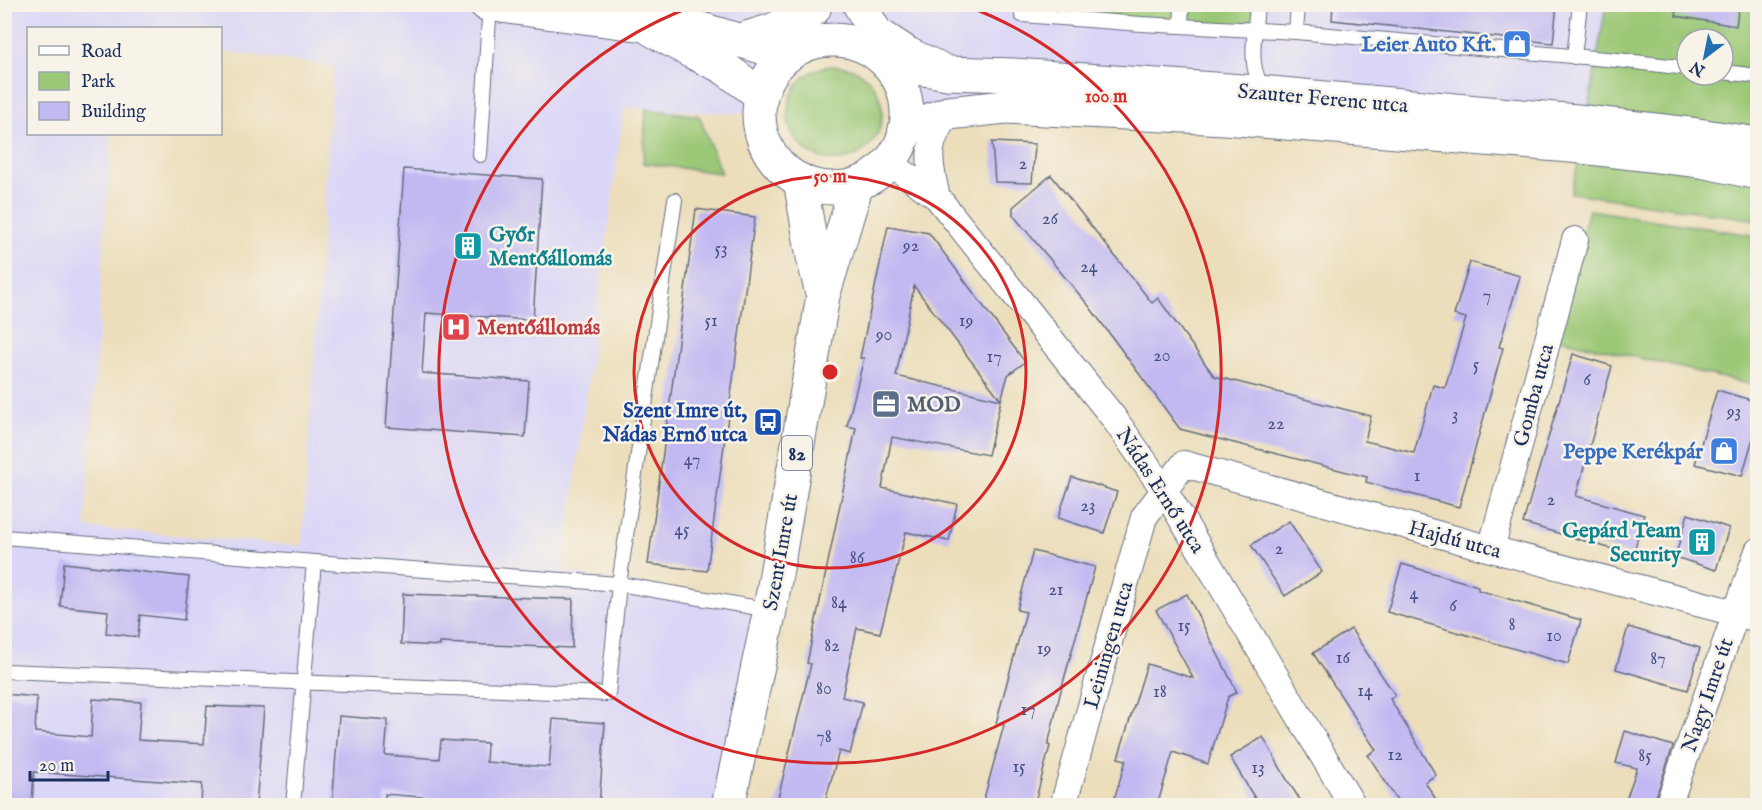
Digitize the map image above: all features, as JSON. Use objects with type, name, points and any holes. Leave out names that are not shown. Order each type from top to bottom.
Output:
[{"type":"street","points":[[814,7],[793,51],[772,71],[761,95],[757,114],[762,135],[772,156],[789,173],[812,185],[834,188],[857,184],[876,175],[890,163],[905,129],[906,106],[900,84],[881,58],[858,4]]},
{"type":"street","points":[[858,4],[876,33],[908,54],[948,73]]},
{"type":"street","points":[[489,5],[644,25],[698,28],[737,41],[793,51],[826,40],[842,40],[857,44],[881,58]]},
{"type":"street","points":[[737,41],[773,30],[814,7]]},
{"type":"street","points":[[644,25],[723,67],[761,95]]},
{"type":"street","name":"Szauter Ferenc utca","points":[[881,58],[948,73],[1025,75],[1227,90],[1262,80],[1758,144]]},
{"type":"street","name":"Szauter Ferenc utca","points":[[905,129],[948,113],[1006,107],[1225,118],[1582,147],[1701,161],[1758,173]]},
{"type":"street","name":"Nádas Ernő utca","points":[[937,197],[930,170],[931,142],[948,113]]},
{"type":"street","name":"Nádas Ernő utca","points":[[890,163],[937,197],[1113,417],[1165,491],[1353,806]]},
{"type":"street","name":"Szent Imre út","points":[[800,180],[813,257],[823,296]]},
{"type":"street","name":"Szent Imre út","points":[[728,806],[770,610],[823,296],[857,184]]},
{"type":"street","name":"Gomba utca","points":[[1491,549],[1575,240]]},
{"type":"street","name":"Hajdú utca","points":[[1165,491],[1184,464],[1491,549],[1747,616]]},
{"type":"street","name":"Leiningen utca","points":[[1063,806],[1144,517],[1165,491]]},
{"type":"street","name":"Nagy Imre út","points":[[1668,806],[1747,616],[1758,551]]},
{"type":"lane","points":[[1181,26],[1182,4]]},
{"type":"lane","points":[[1257,4],[1256,31],[1262,80]]},
{"type":"lane","points":[[1296,32],[1298,4]]},
{"type":"lane","points":[[1574,57],[1580,4]]},
{"type":"lane","points":[[480,155],[489,5]]},
{"type":"lane","points":[[1022,15],[1296,32],[1675,67]]},
{"type":"lane","points":[[1735,73],[1758,76]]},
{"type":"lane","points":[[4,671],[608,694],[619,584],[675,200]]},
{"type":"lane","points":[[4,537],[619,584],[770,610]]},
{"type":"lane","points":[[293,806],[314,562]]},
{"type":"shaded area","points":[[5,5],[1606,5],[1582,147],[1006,107],[905,129],[906,106],[895,73],[874,53],[857,44],[842,40],[811,43],[788,55],[772,71],[765,83],[757,114],[624,108],[563,571],[770,610],[728,805],[5,806]],"holes":[[[27,27],[222,27],[222,51],[333,66],[302,546],[85,528],[111,135],[27,135]]]},
{"type":"green space","points":[[1023,4],[1257,5],[1256,31],[1022,15]]},
{"type":"green space","points":[[1606,5],[1757,5],[1757,220],[1571,193],[1582,147]]},
{"type":"green space","points":[[835,66],[853,70],[868,80],[878,95],[882,113],[878,131],[868,146],[853,156],[835,160],[817,156],[802,146],[792,131],[788,113],[792,95],[802,80],[817,70]]},
{"type":"green space","points":[[646,109],[699,116],[721,173],[643,163]]},
{"type":"green space","points":[[1589,210],[1757,236],[1757,386],[1552,337]]},
{"type":"building","points":[[1333,4],[1557,4],[1553,43],[1332,20]]},
{"type":"building","points":[[1677,4],[1739,4],[1736,26],[1676,16]]},
{"type":"building","points":[[992,142],[1035,144],[1032,183],[995,182]]},
{"type":"building","name":"Győr Mentőállomás","points":[[404,169],[542,179],[533,320],[426,313],[422,373],[529,381],[525,437],[386,427]]},
{"type":"building","points":[[1051,175],[1152,303],[1158,298],[1214,376],[1371,416],[1365,441],[1414,453],[1433,385],[1445,388],[1466,318],[1454,315],[1470,262],[1520,276],[1499,347],[1503,348],[1459,507],[1366,482],[1367,477],[1180,429],[1089,306],[1013,215],[1013,207]]},
{"type":"building","points":[[696,209],[755,217],[707,571],[648,564]]},
{"type":"building","points":[[888,226],[929,233],[1025,362],[1008,375],[988,455],[892,437],[882,488],[957,504],[949,541],[906,532],[880,633],[857,628],[842,697],[863,702],[850,754],[839,751],[824,806],[776,806],[811,664],[807,663],[856,428],[847,426],[864,358],[860,358]],"holes":[[[914,286],[1001,400],[896,376]]]},
{"type":"building","points":[[1573,354],[1612,366],[1576,496],[1644,515],[1633,555],[1523,523]]},
{"type":"building","points":[[1717,390],[1758,402],[1758,421],[1742,476],[1695,464]]},
{"type":"building","points":[[1072,477],[1117,492],[1104,533],[1058,518]]},
{"type":"building","name":"Gepárd Team Security","points":[[1688,514],[1729,528],[1716,570],[1675,557]]},
{"type":"building","points":[[1289,521],[1322,572],[1285,596],[1251,545]]},
{"type":"building","points":[[1033,551],[1095,567],[1060,694],[1048,745],[1050,746],[1034,806],[982,806],[1004,725],[996,723],[1026,612],[1017,610]]},
{"type":"building","points":[[64,563],[189,577],[184,620],[140,615],[138,637],[106,633],[108,611],[60,606]]},
{"type":"building","points":[[1402,564],[1478,586],[1478,590],[1581,620],[1568,664],[1387,612]]},
{"type":"building","points":[[403,594],[573,599],[572,648],[440,643],[440,646],[401,644]]},
{"type":"building","points":[[1187,594],[1237,692],[1228,697],[1208,764],[1173,752],[1157,806],[1112,806],[1126,760],[1118,758],[1147,664],[1193,678],[1156,610]]},
{"type":"building","points":[[1628,627],[1700,648],[1688,690],[1616,669]]},
{"type":"building","points":[[1351,629],[1395,695],[1390,699],[1436,775],[1425,782],[1440,806],[1401,806],[1368,755],[1376,750],[1313,653]]},
{"type":"building","points":[[4,694],[37,697],[35,732],[91,737],[93,699],[141,702],[138,740],[204,744],[207,706],[264,708],[256,806],[201,806],[202,784],[34,772],[32,803],[4,801]]},
{"type":"building","points":[[339,716],[388,720],[385,755],[439,759],[441,740],[487,743],[486,762],[549,767],[553,719],[605,723],[599,806],[531,806],[385,794],[385,806],[332,806]]},
{"type":"building","points":[[1625,731],[1673,746],[1653,806],[1624,806],[1637,768],[1616,763]]},
{"type":"building","points":[[1263,737],[1304,806],[1259,806],[1230,757]]},
{"type":"place","name":"Leier Auto Kft.","points":[[1517,44]]},
{"type":"place","name":"Győr Mentőállomás","points":[[468,246]]},
{"type":"place","name":"Mentőállomás","points":[[456,327]]},
{"type":"place","name":"MOD","points":[[886,404]]},
{"type":"place","name":"Szent Imre út, Nádas Ernő utca","points":[[768,422]]},
{"type":"place","name":"Peppe Kerékpár","points":[[1724,451]]},
{"type":"place","name":"Gepárd Team Security","points":[[1702,542]]}]
